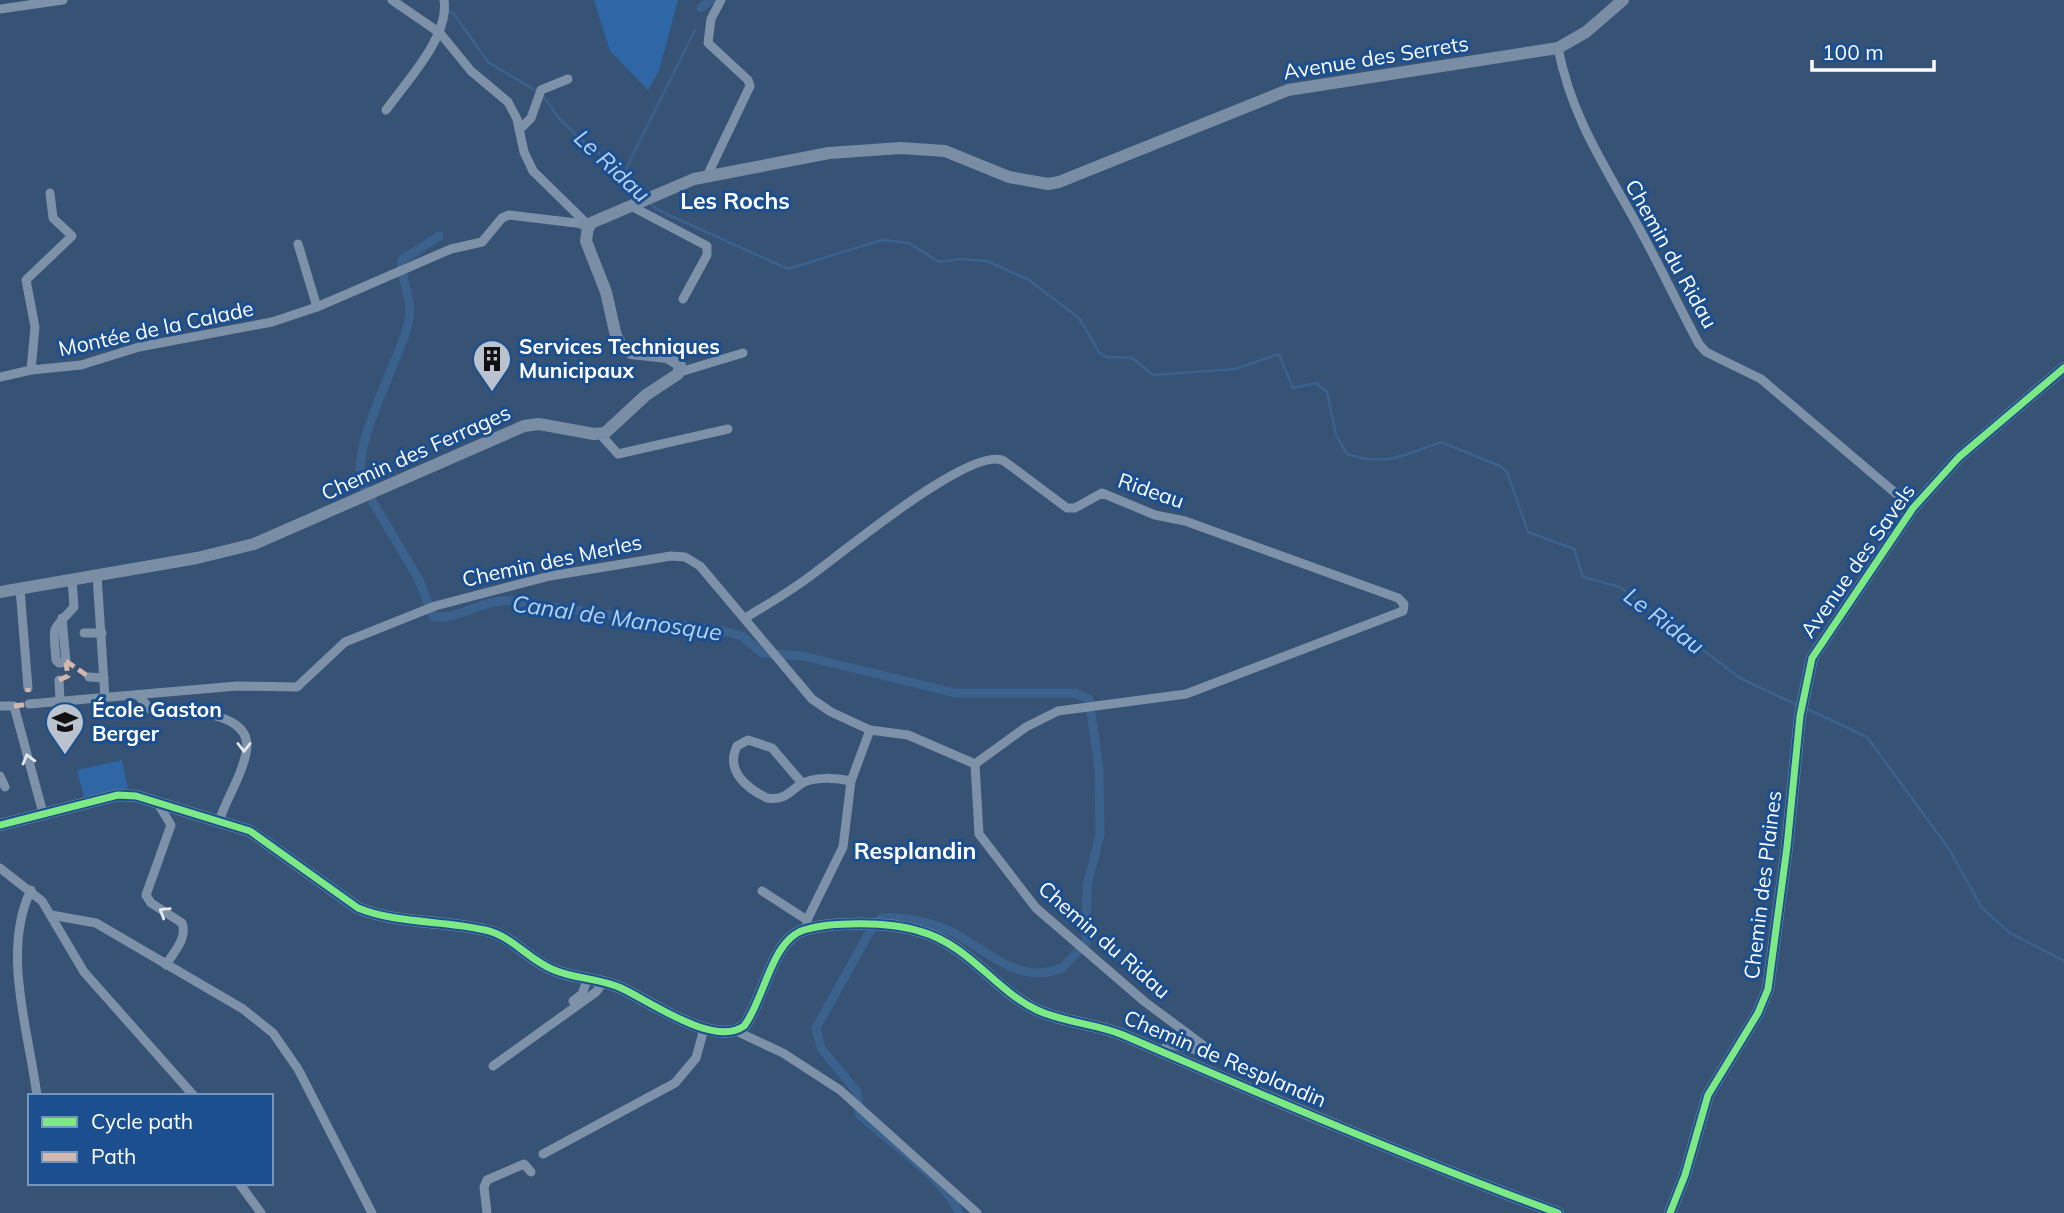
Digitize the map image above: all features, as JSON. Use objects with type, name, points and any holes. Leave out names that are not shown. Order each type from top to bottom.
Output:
[{"type":"street","points":[[0,9],[63,0]]},
{"type":"street","points":[[392,0],[440,33],[471,71],[508,102],[533,171],[587,224],[586,241],[606,292],[621,345],[639,356],[675,360],[680,372]]},
{"type":"street","points":[[707,176],[750,86],[748,80],[708,43],[711,19],[721,0]]},
{"type":"street","name":"Avenue des Serrets","points":[[587,224],[707,176],[829,153],[901,148],[954,153],[1009,177],[1048,184],[1072,179],[1288,90],[1558,48],[1586,32],[1623,0]]},
{"type":"street","points":[[386,110],[440,33],[445,8]]},
{"type":"street","name":"Chemin du Ridau","points":[[1558,48],[1566,87],[1585,135],[1638,226],[1699,344],[1706,352],[1761,379],[1913,508]]},
{"type":"street","points":[[519,130],[531,118],[539,93],[568,79]]},
{"type":"street","points":[[31,370],[35,327],[28,303],[26,280],[72,236],[53,218],[50,193]]},
{"type":"street","points":[[642,202],[707,246],[707,255],[683,299]]},
{"type":"street","name":"Montée de la Calade","points":[[0,377],[31,370],[80,365],[139,348],[272,322],[317,307],[451,249],[482,242],[502,218],[509,215],[587,224]]},
{"type":"street","points":[[298,244],[317,307]]},
{"type":"street","points":[[728,429],[618,454],[600,434],[611,429],[646,395],[680,372],[743,353]]},
{"type":"street","name":"Avenue des Savels","points":[[1802,706],[1810,662],[1816,651],[1913,508],[1959,457],[2064,368]]},
{"type":"street","name":"Chemin des Ferrages","points":[[0,592],[254,544],[524,426],[539,424],[600,434]]},
{"type":"street","name":"Rideau","points":[[745,618],[806,580],[866,532],[946,480],[971,464],[993,457],[1004,461],[1068,508],[1074,508],[1102,493],[1154,515],[1185,521],[1403,601],[1404,608],[1396,614],[1177,696],[1062,710],[1044,718],[975,764]]},
{"type":"street","name":"Chemin des Merles","points":[[29,704],[237,686],[297,687],[345,642],[435,606],[557,574],[671,556],[695,562],[745,618],[775,659],[812,699],[831,712],[870,730],[914,737],[975,764]]},
{"type":"street","points":[[97,575],[105,698]]},
{"type":"street","points":[[59,645],[62,618],[74,607],[72,580]]},
{"type":"street","points":[[20,589],[28,688]]},
{"type":"street","points":[[84,633],[102,632]]},
{"type":"street","points":[[89,677],[104,678]]},
{"type":"street","points":[[59,680],[60,701]]},
{"type":"street","points":[[138,695],[150,709],[220,716],[243,732],[246,755],[220,819]]},
{"type":"street","points":[[0,706],[14,706],[43,813]]},
{"type":"street","name":"Chemin des Plaines","points":[[1670,1213],[1688,1168],[1708,1095],[1758,1013],[1768,989],[1802,706]]},
{"type":"street","points":[[736,1031],[751,1017],[784,944],[807,924],[843,847],[851,780],[870,730]]},
{"type":"street","points":[[802,783],[768,745],[748,740],[737,746],[732,760],[733,769],[763,796],[781,798],[802,783],[831,778],[851,780]]},
{"type":"street","name":"Chemin du Ridau","points":[[975,764],[977,824],[982,840],[1035,908],[1145,1002],[1203,1045],[1198,1051],[1169,1044],[1161,1052]]},
{"type":"street","points":[[0,776],[5,787]]},
{"type":"street","points":[[0,825],[118,795],[157,802],[220,819],[255,834],[358,908],[377,915],[493,932],[513,941],[550,969],[604,981],[704,1029],[736,1031],[796,1060],[864,1110],[977,1213]]},
{"type":"street","points":[[157,802],[171,825],[146,895],[153,905],[182,923],[184,930],[166,965]]},
{"type":"street","points":[[0,868],[31,890],[51,915],[89,978],[192,1094]]},
{"type":"street","points":[[31,890],[21,927],[18,960],[37,1094]]},
{"type":"street","points":[[762,891],[807,924]]},
{"type":"street","points":[[51,915],[96,923],[243,1009],[277,1037],[298,1069],[372,1213]]},
{"type":"street","name":"Chemin de Resplandin","points":[[807,924],[874,925],[917,930],[948,942],[1035,1009],[1112,1030],[1366,1138],[1558,1213]]},
{"type":"street","points":[[529,1032],[582,994],[589,978]]},
{"type":"street","points":[[493,1066],[596,992],[604,981]]},
{"type":"street","points":[[543,1154],[675,1083],[696,1058],[704,1029]]},
{"type":"street","points":[[487,1213],[484,1187],[487,1180],[524,1164],[531,1172]]},
{"type":"street","points":[[240,1185],[261,1213]]},
{"type":"shaded area","points":[[594,0],[678,0],[659,71],[648,90],[610,51]]},
{"type":"shaded area","points":[[122,760],[128,788],[84,797],[77,770]]},
{"type":"waterway","name":"Canal de Manosque","points":[[701,8],[711,0]]},
{"type":"waterway","name":"Le Ridau","points":[[445,10],[454,14],[488,62],[538,92]]},
{"type":"waterway","points":[[625,171],[695,30]]},
{"type":"waterway","name":"Le Ridau","points":[[543,96],[558,117],[580,139],[624,172],[644,197]]},
{"type":"waterway","name":"Le Ridau","points":[[651,204],[658,210],[788,269],[882,240],[909,243],[939,262],[959,259],[987,261],[1029,280],[1079,318],[1099,352],[1106,357],[1132,358],[1153,375],[1235,369],[1279,354],[1293,388],[1316,383],[1327,392],[1336,435],[1347,454],[1360,458],[1395,458],[1441,442],[1500,466],[1507,472],[1528,532],[1574,549],[1583,577],[1620,587],[1740,678],[1797,705]]},
{"type":"waterway","name":"Canal de Manosque","points":[[439,236],[402,260],[410,316],[369,427],[360,468],[362,484],[418,578],[434,617],[510,601],[724,631],[742,636],[762,653],[803,656],[955,693],[1075,693],[1089,699],[1099,768],[1100,835],[1087,886],[1086,943],[1062,968],[1034,973],[1008,966],[944,929],[911,920],[881,918],[869,933],[816,1028],[821,1048],[857,1092],[859,1114],[929,1174],[959,1213]]},
{"type":"waterway","name":"Le Ridau","points":[[1807,709],[1867,737],[1949,849],[1982,908],[2010,933],[2064,961]]},
{"type":"marked path","points":[[66,661],[89,677]]},
{"type":"marked path","points":[[59,680],[68,676],[66,663]]},
{"type":"marked path","points":[[14,706],[29,704]]},
{"type":"cycle path","points":[[1670,1213],[1685,1175],[1708,1095],[1758,1013],[1768,989],[1787,847],[1800,716],[1812,658],[1913,508],[1959,457],[2064,368]]},
{"type":"cycle path","points":[[0,825],[118,795],[136,796],[250,831],[358,908],[388,917],[495,933],[554,970],[613,985],[682,1020],[716,1031],[731,1031],[744,1026],[776,958],[793,936],[804,930],[830,925],[862,924],[907,928],[953,946],[1007,991],[1037,1010],[1123,1035],[1394,1149],[1558,1213]]},
{"type":"place","name":"Services Techniques Municipaux","points":[[492,393]]},
{"type":"place","name":"École Gaston Berger","points":[[65,756]]},
{"type":"district","name":"Les Rochs","points":[[735,201]]},
{"type":"district","name":"Resplandin","points":[[915,851]]}]
